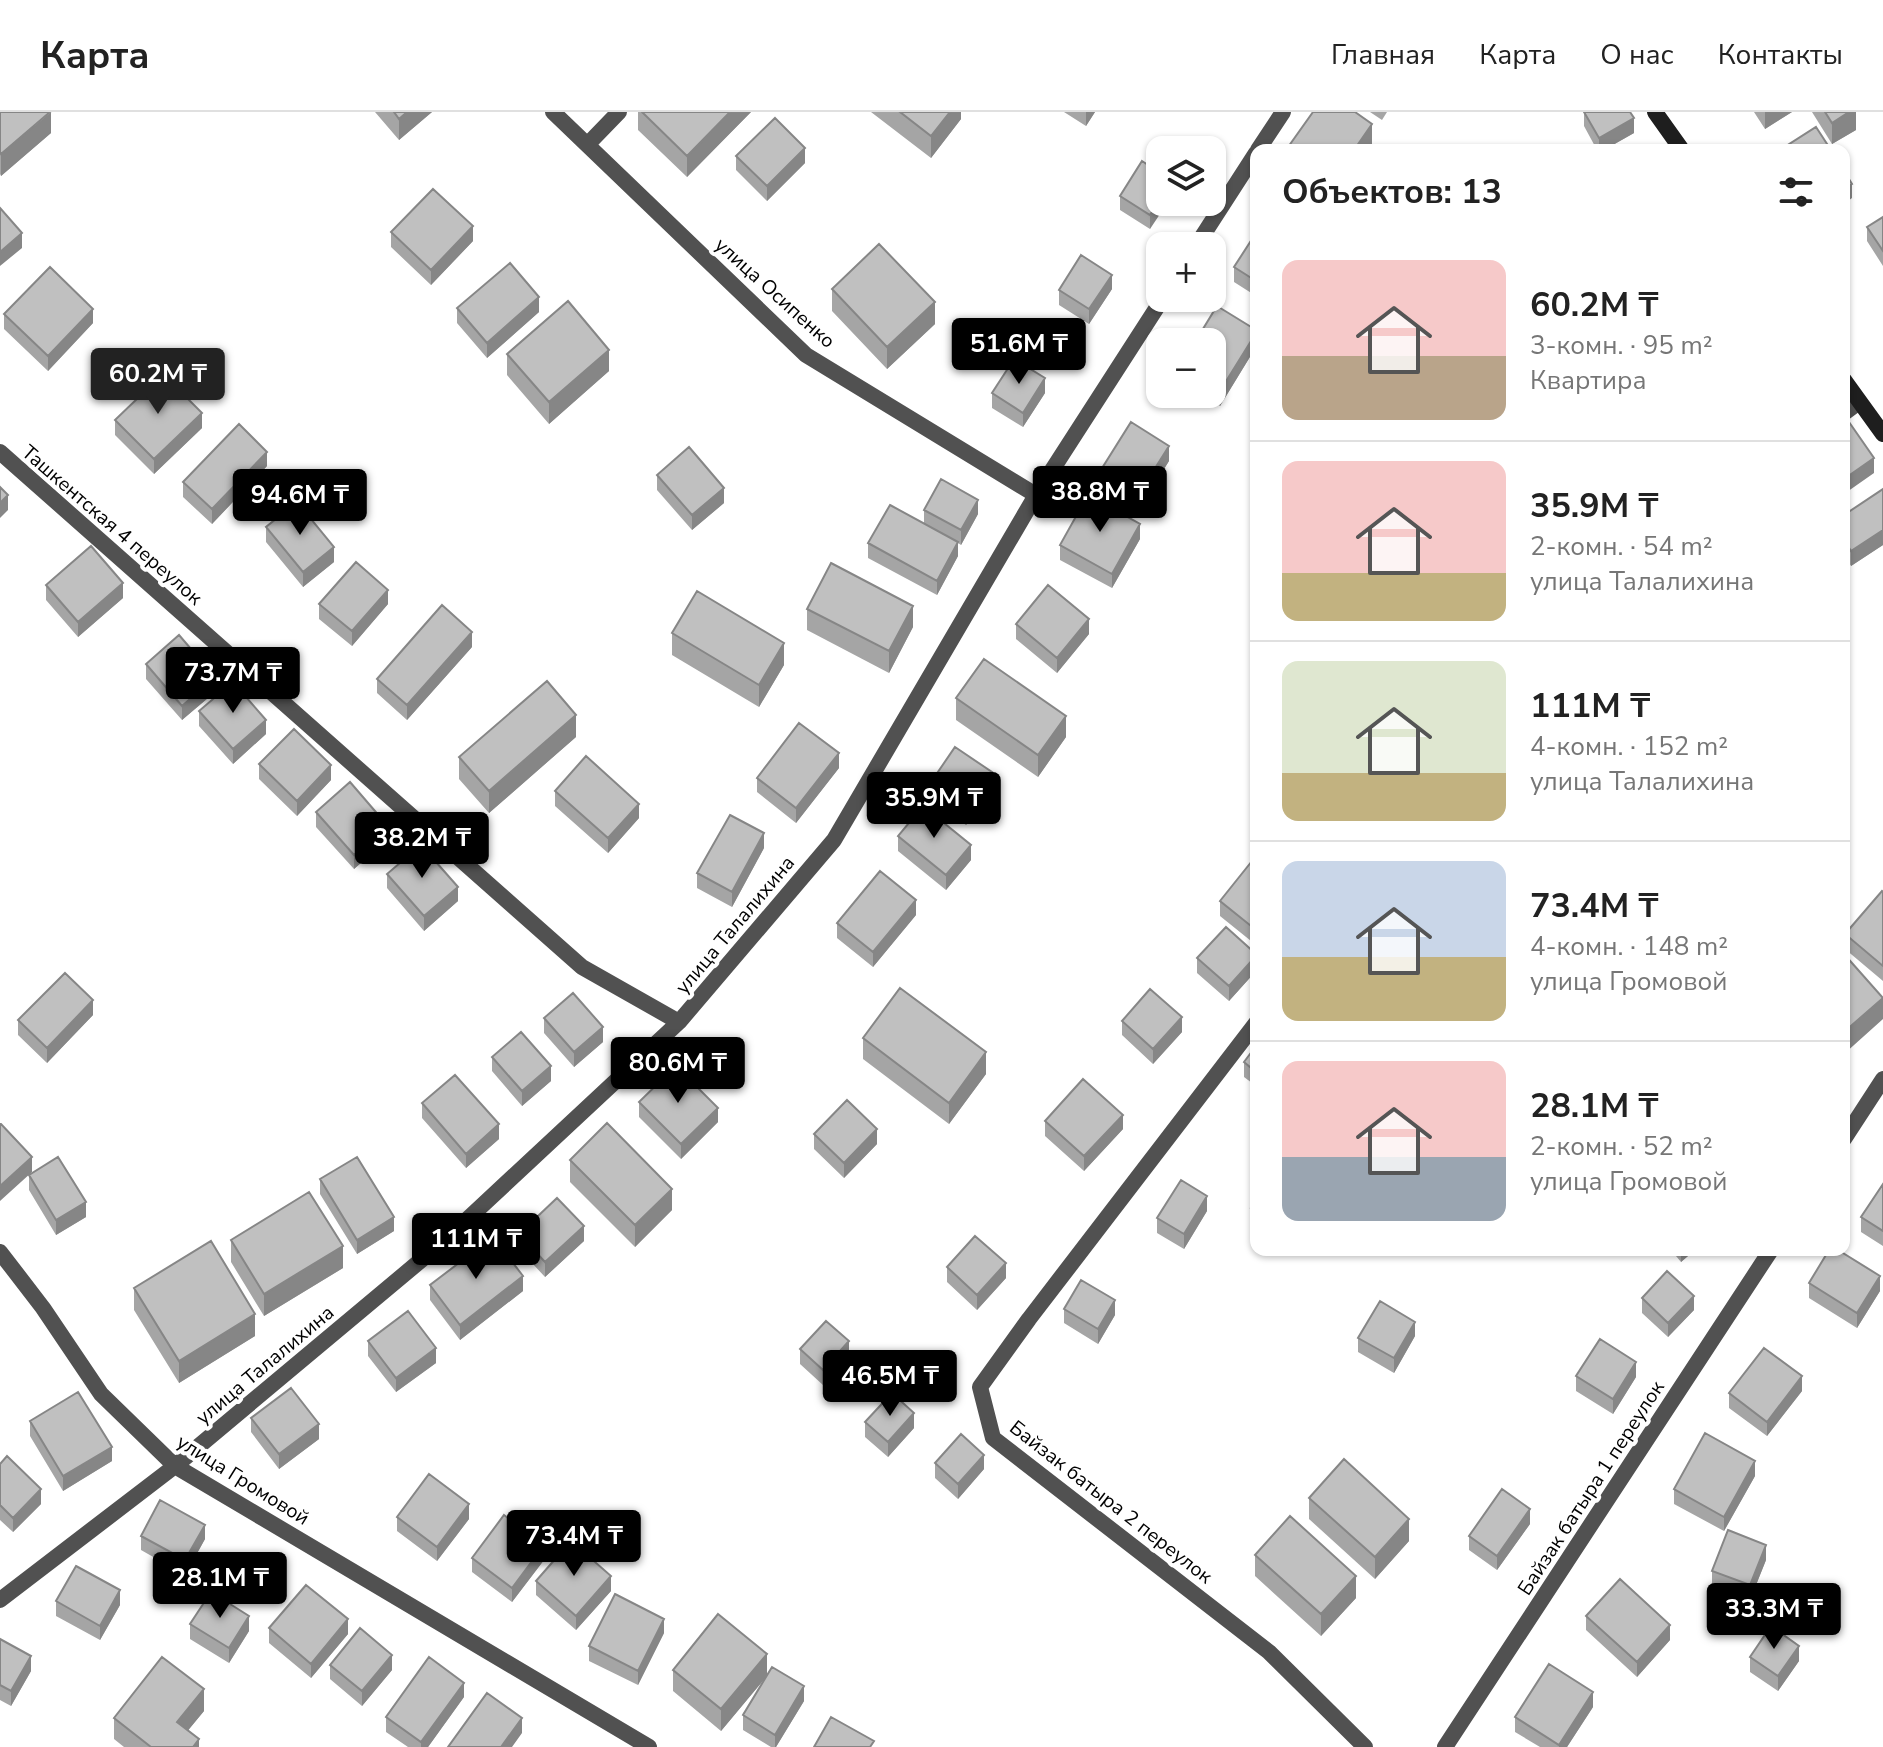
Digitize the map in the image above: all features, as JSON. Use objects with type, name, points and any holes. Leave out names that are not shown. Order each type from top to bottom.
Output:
[{"type":"main road","points":[[1655,112],[1678,144]]},
{"type":"main road","points":[[1850,389],[1883,434]]},
{"type":"street","name":"улица Осипенко","points":[[553,112],[806,355],[1036,495]]},
{"type":"street","points":[[588,144],[619,112]]},
{"type":"street","points":[[1262,144],[1283,112]]},
{"type":"street","points":[[1205,232],[1250,163]]},
{"type":"street","name":"улица Талалихина","points":[[0,1600],[175,1466],[444,1241],[679,1022],[834,840],[1036,495],[1154,312]]},
{"type":"street","points":[[1850,409],[1859,402]]},
{"type":"street","name":"Ташкентская 4 переулок","points":[[0,452],[582,967],[679,1022]]},
{"type":"street","name":"Байзак батыра 2 переулок","points":[[1250,1031],[980,1387],[993,1438],[1269,1652],[1365,1747]]},
{"type":"street","points":[[1850,1130],[1883,1079]]},
{"type":"street","name":"улица Громовой","points":[[0,1252],[43,1308],[101,1394],[175,1466],[649,1747]]},
{"type":"street","name":"Байзак батыра 1 переулок","points":[[1445,1747],[1767,1256]]},
{"type":"building","points":[[0,112],[50,112],[1,154]]},
{"type":"building","points":[[394,112],[407,112],[399,119]]},
{"type":"building","points":[[642,112],[730,112],[687,156]]},
{"type":"building","points":[[900,112],[950,112],[931,136]]},
{"type":"building","points":[[1313,112],[1355,112],[1372,124],[1358,144],[1290,144]]},
{"type":"building","points":[[1584,112],[1630,112],[1634,118],[1599,138]]},
{"type":"building","points":[[1825,112],[1849,112],[1832,123]]},
{"type":"building","points":[[775,118],[805,148],[767,186],[736,156]]},
{"type":"building","points":[[1816,127],[1827,144],[1789,144]]},
{"type":"building","points":[[1142,161],[1146,164],[1146,212],[1120,196]]},
{"type":"building","points":[[433,189],[473,226],[431,270],[391,232]]},
{"type":"building","points":[[0,208],[22,233],[0,252]]},
{"type":"building","points":[[1883,217],[1883,251],[1867,227]]},
{"type":"building","points":[[1250,242],[1250,277],[1234,267]]},
{"type":"building","points":[[879,244],[935,302],[887,347],[832,289]]},
{"type":"building","points":[[1081,255],[1112,275],[1089,309],[1059,290]]},
{"type":"building","points":[[510,263],[539,297],[487,343],[457,308]]},
{"type":"building","points":[[50,267],[93,309],[48,356],[4,314]]},
{"type":"building","points":[[568,301],[609,350],[549,402],[507,354]]},
{"type":"building","points":[[1213,312],[1226,312],[1250,326],[1250,343],[1226,381],[1226,328],[1204,328]]},
{"type":"building","points":[[1014,359],[1045,378],[1023,413],[992,393]]},
{"type":"building","points":[[163,374],[202,413],[154,459],[115,420]]},
{"type":"building","points":[[1131,422],[1169,446],[1137,497],[1099,473]]},
{"type":"building","points":[[1850,423],[1874,458],[1850,475]]},
{"type":"building","points":[[239,424],[267,452],[212,509],[183,482]]},
{"type":"building","points":[[689,447],[724,488],[692,515],[657,475]]},
{"type":"building","points":[[941,479],[978,500],[961,530],[924,510]]},
{"type":"building","points":[[0,487],[8,495],[0,503]]},
{"type":"building","points":[[1883,489],[1883,530],[1851,551],[1850,549],[1850,511]]},
{"type":"building","points":[[1088,495],[1140,524],[1112,574],[1060,545]]},
{"type":"building","points":[[297,502],[334,547],[303,572],[266,527]]},
{"type":"building","points":[[890,505],[958,542],[937,581],[868,543]]},
{"type":"building","points":[[91,546],[123,583],[78,622],[46,585]]},
{"type":"building","points":[[356,562],[388,590],[352,631],[319,604]]},
{"type":"building","points":[[831,563],[913,606],[889,651],[807,609]]},
{"type":"building","points":[[1048,585],[1089,619],[1057,658],[1016,624]]},
{"type":"building","points":[[697,591],[784,643],[759,685],[672,633]]},
{"type":"building","points":[[442,605],[472,632],[407,705],[377,679]]},
{"type":"building","points":[[179,635],[215,677],[182,706],[146,664]]},
{"type":"building","points":[[984,659],[1066,716],[1038,755],[956,698]]},
{"type":"building","points":[[547,681],[576,715],[489,791],[459,757]]},
{"type":"building","points":[[233,682],[266,720],[233,749],[199,711]]},
{"type":"building","points":[[799,723],[839,753],[796,808],[757,778]]},
{"type":"building","points":[[294,729],[331,765],[297,801],[259,764]]},
{"type":"building","points":[[955,747],[992,772],[966,810],[929,785]]},
{"type":"building","points":[[586,756],[639,804],[608,838],[555,791]]},
{"type":"building","points":[[350,782],[387,825],[354,855],[316,812]]},
{"type":"building","points":[[923,806],[971,845],[946,875],[898,836]]},
{"type":"building","points":[[730,815],[764,833],[732,892],[697,873]]},
{"type":"building","points":[[421,845],[458,887],[424,916],[387,874]]},
{"type":"building","points":[[1250,864],[1250,925],[1220,901]]},
{"type":"building","points":[[880,871],[916,900],[873,952],[837,923]]},
{"type":"building","points":[[1882,891],[1883,966],[1850,938],[1850,928]]},
{"type":"building","points":[[1226,927],[1250,949],[1250,963],[1229,986],[1197,958]]},
{"type":"building","points":[[1850,961],[1883,998],[1850,1027]]},
{"type":"building","points":[[65,973],[93,1000],[47,1048],[18,1020]]},
{"type":"building","points":[[900,988],[986,1052],[949,1103],[863,1038]]},
{"type":"building","points":[[1150,989],[1182,1017],[1153,1049],[1122,1021]]},
{"type":"building","points":[[573,993],[603,1027],[574,1052],[544,1018]]},
{"type":"building","points":[[521,1032],[551,1066],[522,1091],[492,1057]]},
{"type":"building","points":[[676,1066],[718,1108],[681,1144],[639,1102]]},
{"type":"building","points":[[455,1075],[499,1124],[466,1154],[422,1103]]},
{"type":"building","points":[[1083,1079],[1123,1115],[1084,1156],[1045,1121]]},
{"type":"building","points":[[847,1100],[877,1129],[844,1163],[814,1134]]},
{"type":"building","points":[[607,1123],[672,1189],[635,1225],[570,1160]]},
{"type":"building","points":[[0,1124],[32,1157],[0,1186]]},
{"type":"building","points":[[58,1157],[86,1202],[56,1220],[29,1175]]},
{"type":"building","points":[[357,1157],[394,1217],[357,1240],[320,1179]]},
{"type":"building","points":[[1181,1180],[1207,1196],[1184,1234],[1157,1218]]},
{"type":"building","points":[[1883,1184],[1883,1231],[1861,1217]]},
{"type":"building","points":[[309,1192],[343,1246],[264,1294],[231,1240]]},
{"type":"building","points":[[557,1198],[584,1226],[545,1262],[519,1234]]},
{"type":"building","points":[[975,1236],[1006,1263],[977,1295],[947,1267]]},
{"type":"building","points":[[493,1237],[523,1276],[460,1325],[430,1285]]},
{"type":"building","points":[[211,1241],[255,1314],[179,1361],[134,1288]]},
{"type":"building","points":[[1825,1256],[1848,1256],[1880,1276],[1857,1313],[1809,1283]]},
{"type":"building","points":[[1667,1271],[1694,1296],[1668,1323],[1642,1298]]},
{"type":"building","points":[[1081,1280],[1115,1300],[1098,1329],[1064,1309]]},
{"type":"building","points":[[1380,1301],[1415,1322],[1394,1358],[1358,1338]]},
{"type":"building","points":[[408,1311],[436,1348],[396,1378],[368,1341]]},
{"type":"building","points":[[826,1321],[849,1341],[823,1370],[800,1349]]},
{"type":"building","points":[[1600,1339],[1636,1362],[1613,1399],[1576,1376]]},
{"type":"building","points":[[1764,1348],[1802,1376],[1767,1422],[1729,1393]]},
{"type":"building","points":[[291,1388],[319,1424],[279,1454],[251,1418]]},
{"type":"building","points":[[78,1392],[112,1447],[63,1476],[30,1421]]},
{"type":"building","points":[[892,1393],[914,1413],[888,1442],[865,1422]]},
{"type":"building","points":[[1705,1433],[1755,1461],[1724,1517],[1674,1489]]},
{"type":"building","points":[[961,1434],[984,1455],[958,1484],[935,1463]]},
{"type":"building","points":[[7,1456],[41,1489],[13,1518],[0,1505],[0,1464]]},
{"type":"building","points":[[1344,1459],[1409,1519],[1375,1557],[1309,1498]]},
{"type":"building","points":[[429,1474],[469,1504],[437,1547],[397,1517]]},
{"type":"building","points":[[1502,1489],[1530,1509],[1497,1556],[1469,1536]]},
{"type":"building","points":[[160,1500],[205,1525],[185,1560],[141,1536]]},
{"type":"building","points":[[504,1515],[544,1545],[512,1588],[472,1558]]},
{"type":"building","points":[[1290,1516],[1356,1576],[1321,1614],[1255,1555]]},
{"type":"building","points":[[1728,1530],[1766,1545],[1750,1585],[1712,1571]]},
{"type":"building","points":[[571,1541],[611,1576],[576,1616],[536,1581]]},
{"type":"building","points":[[76,1566],[120,1590],[100,1626],[56,1601]]},
{"type":"building","points":[[1620,1579],[1670,1625],[1637,1662],[1586,1616]]},
{"type":"building","points":[[306,1585],[348,1619],[311,1664],[269,1628]]},
{"type":"building","points":[[211,1592],[249,1616],[229,1648],[190,1624]]},
{"type":"building","points":[[615,1594],[664,1619],[638,1671],[589,1646]]},
{"type":"building","points":[[718,1614],[767,1654],[721,1709],[673,1670]]},
{"type":"building","points":[[1771,1626],[1799,1646],[1778,1676],[1750,1657]]},
{"type":"building","points":[[360,1628],[392,1655],[362,1691],[330,1665]]},
{"type":"building","points":[[0,1639],[31,1656],[11,1691],[0,1685]]},
{"type":"building","points":[[162,1657],[204,1689],[177,1722],[199,1739],[193,1747],[151,1747],[114,1718]]},
{"type":"building","points":[[429,1657],[464,1683],[421,1742],[386,1717]]},
{"type":"building","points":[[1549,1664],[1593,1692],[1559,1745],[1515,1717]]},
{"type":"building","points":[[772,1667],[804,1686],[775,1735],[743,1715]]},
{"type":"building","points":[[487,1693],[522,1718],[501,1747],[448,1747]]},
{"type":"building","points":[[831,1717],[874,1741],[870,1747],[814,1747]]}]
